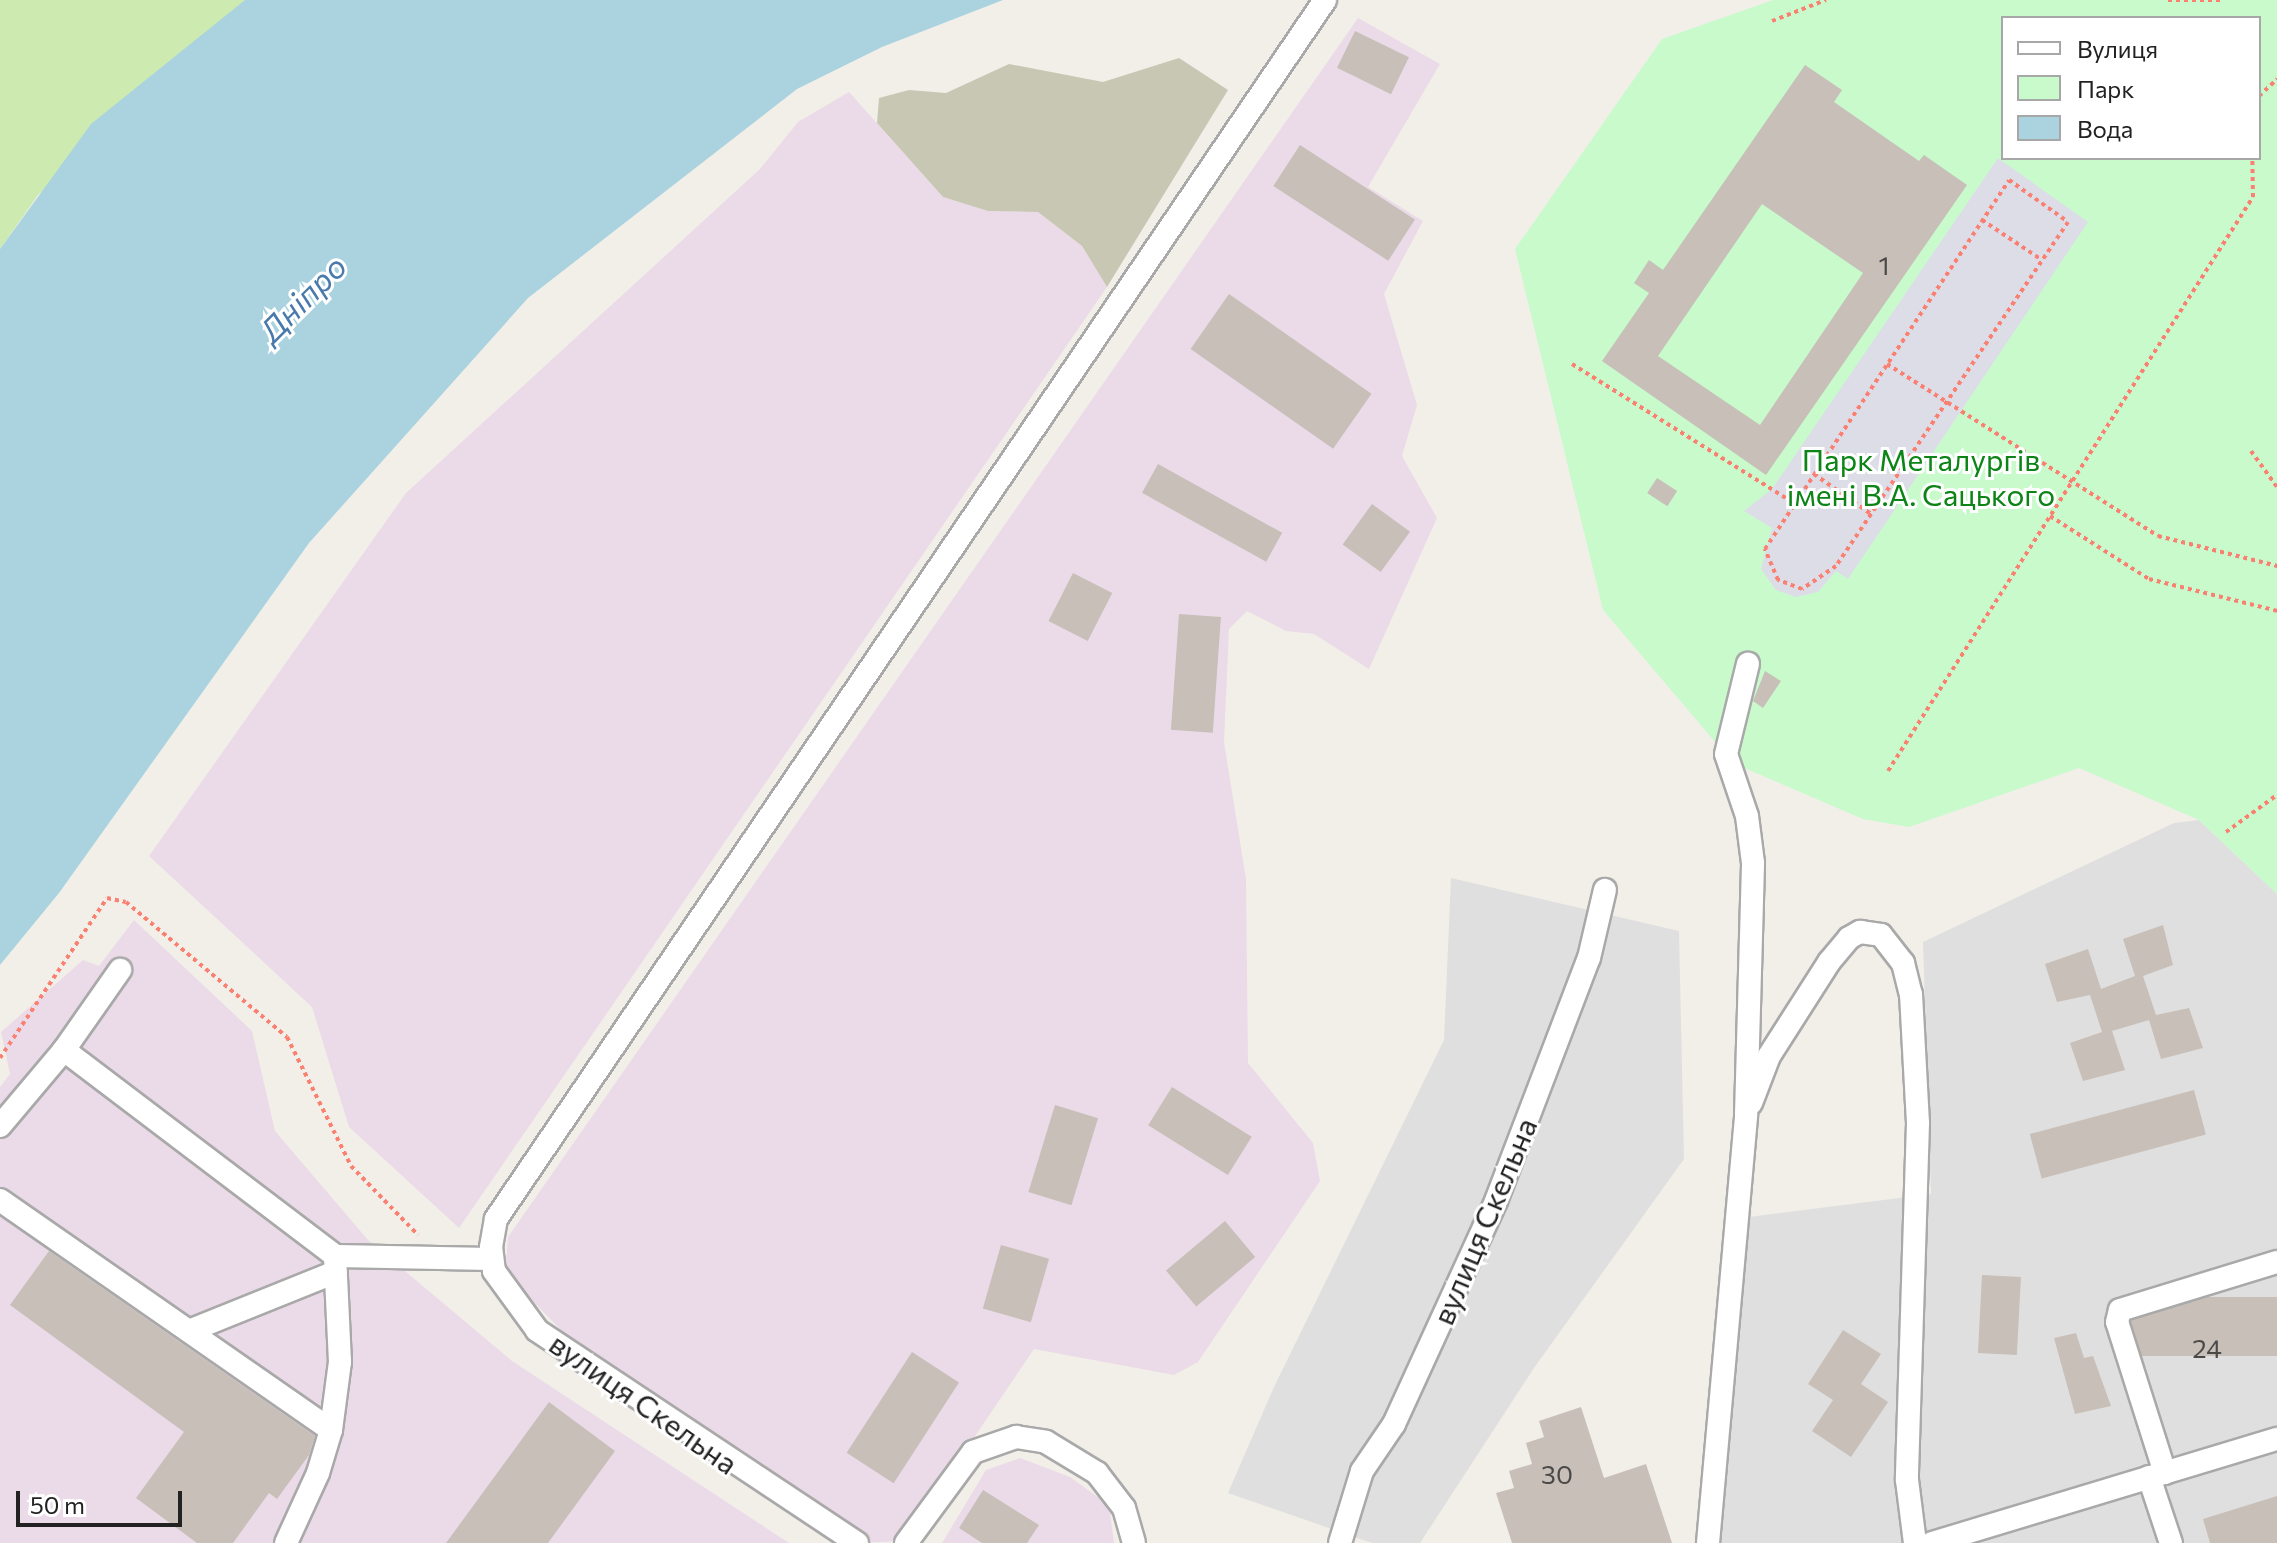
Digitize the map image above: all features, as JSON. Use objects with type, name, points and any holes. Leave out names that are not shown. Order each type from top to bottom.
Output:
[{"type":"street","points":[[189,1331],[336,1264],[492,1259],[496,1219],[1325,0]]},
{"type":"street","points":[[1708,1543],[1746,1115],[1753,863],[1747,816],[1726,754],[1748,664]]},
{"type":"street","name":"вулиця Скельна","points":[[1340,1543],[1362,1471],[1394,1424],[1496,1201],[1589,958],[1605,890]]},
{"type":"street","points":[[1746,1115],[1769,1056],[1829,962],[1849,938],[1860,932],[1881,935],[1898,952],[1911,994],[1918,1123],[1907,1480],[1915,1543]]},
{"type":"street","points":[[0,1126],[64,1050],[120,970]]},
{"type":"street","points":[[64,1050],[336,1264],[340,1362],[331,1430],[318,1473],[286,1543]]},
{"type":"street","points":[[4,1213],[189,1331],[331,1430]]},
{"type":"street","name":"вулиця Скельна","points":[[492,1259],[513,1303],[537,1330],[857,1543]]},
{"type":"street","points":[[2171,1543],[2157,1475],[2117,1322],[2120,1310],[2277,1262]]},
{"type":"street","points":[[906,1543],[973,1452],[1016,1437],[1046,1442],[1097,1473],[1124,1508],[1134,1543]]},
{"type":"street","points":[[1932,1543],[2277,1439]]},
{"type":"path","points":[[1772,21],[1826,0]]},
{"type":"path","points":[[2168,0],[2223,0]]},
{"type":"path","points":[[2261,94],[2277,79]]},
{"type":"path","points":[[1888,771],[2253,197],[2252,160]]},
{"type":"path","points":[[2009,180],[2068,222],[1836,566],[1802,589],[1778,580],[1765,549],[1982,220],[2009,180]]},
{"type":"path","points":[[1982,220],[2042,260]]},
{"type":"path","points":[[1572,364],[1795,504]]},
{"type":"path","points":[[1887,364],[2166,539],[2277,566]]},
{"type":"path","points":[[2251,451],[2277,487]]},
{"type":"path","points":[[1814,474],[1871,514]]},
{"type":"path","points":[[2050,516],[2149,579],[2277,611]]},
{"type":"path","points":[[2226,832],[2277,795]]},
{"type":"path","points":[[0,1058],[107,898],[126,902],[287,1037],[351,1166],[444,1262]]},
{"type":"shaded area","points":[[1358,18],[1440,64],[1368,187],[1423,221],[1384,294],[1417,405],[1402,456],[1437,518],[1369,669],[1314,634],[1286,631],[1247,611],[1229,629],[1224,742],[1246,879],[1248,1063],[1313,1143],[1320,1181],[1198,1362],[1174,1375],[1034,1349],[904,1541],[860,1543],[609,1379],[518,1286],[506,1263],[508,1237]]},
{"type":"shaded area","points":[[1179,58],[1228,90],[1107,287],[1082,246],[1038,212],[988,211],[943,197],[877,123],[879,98],[909,90],[946,93],[1009,64],[1103,82]]},
{"type":"shaded area","points":[[849,92],[943,197],[988,211],[1038,212],[1082,246],[1107,287],[459,1228],[349,1127],[312,1007],[149,856],[406,493],[760,169],[798,122]]},
{"type":"shaded area","points":[[1998,158],[2088,222],[1848,579],[1836,571],[1818,592],[1796,597],[1776,590],[1761,569],[1772,528],[1744,511],[1772,489]]},
{"type":"shaded area","points":[[2199,820],[2277,894],[2277,1543],[1719,1543],[1749,1217],[1931,1194],[1923,942],[2174,823]]},
{"type":"shaded area","points":[[1451,878],[1679,931],[1684,1159],[1534,1368],[1420,1543],[1372,1543],[1228,1493],[1274,1387],[1444,1040]]},
{"type":"shaded area","points":[[134,920],[252,1031],[275,1131],[368,1240],[512,1361],[789,1543],[0,1543],[0,1087],[10,1074],[1,1032],[83,960],[99,966]]},
{"type":"shaded area","points":[[1020,1458],[1070,1477],[1109,1505],[1114,1543],[942,1543],[986,1470]]},
{"type":"green space","points":[[0,0],[245,0],[38,195],[0,249]]},
{"type":"green space","name":"Парк Металургів імені В.А. Сацького","points":[[1773,0],[2277,0],[2277,894],[2199,820],[2079,768],[1909,827],[1863,819],[1733,763],[1603,610],[1515,249],[1662,39]]},
{"type":"water","name":"Дніпро","points":[[245,0],[1003,0],[882,47],[797,89],[528,298],[309,543],[59,893],[0,965],[0,249],[91,124]]},
{"type":"building","points":[[1355,31],[1409,57],[1391,94],[1337,68]]},
{"type":"building","points":[[1805,65],[1842,90],[1834,102],[1919,161],[1924,155],[1967,185],[1766,475],[1602,361],[1649,293],[1634,283],[1649,260],[1663,270]],"holes":[[[1762,204],[1863,273],[1760,425],[1658,356]]]},
{"type":"building","points":[[1300,145],[1415,220],[1388,261],[1273,186]]},
{"type":"building","points":[[1229,294],[1372,394],[1333,449],[1191,349]]},
{"type":"building","points":[[1158,464],[1282,533],[1266,562],[1142,493]]},
{"type":"building","points":[[1657,478],[1677,491],[1667,506],[1647,493]]},
{"type":"building","points":[[1372,504],[1410,532],[1381,572],[1343,544]]},
{"type":"building","points":[[1073,573],[1112,593],[1088,641],[1048,621]]},
{"type":"building","points":[[1179,614],[1221,617],[1213,733],[1171,730]]},
{"type":"building","points":[[1765,671],[1781,681],[1763,708],[1753,701]]},
{"type":"building","points":[[2163,925],[2173,965],[2143,976],[2156,1015],[2189,1008],[2203,1048],[2161,1059],[2149,1020],[2112,1031],[2125,1070],[2083,1081],[2070,1043],[2102,1032],[2090,995],[2057,1002],[2045,964],[2088,949],[2101,989],[2135,976],[2123,939]]},
{"type":"building","points":[[1172,1087],[1252,1137],[1228,1175],[1148,1125]]},
{"type":"building","points":[[2194,1090],[2206,1134],[2042,1178],[2030,1134]]},
{"type":"building","points":[[1055,1105],[1098,1118],[1071,1205],[1028,1192]]},
{"type":"building","points":[[1225,1221],[1255,1257],[1196,1306],[1166,1270]]},
{"type":"building","points":[[1001,1245],[1049,1259],[1031,1322],[983,1308]]},
{"type":"building","points":[[49,1251],[315,1436],[309,1455],[277,1499],[269,1493],[233,1543],[197,1543],[136,1498],[184,1432],[10,1305]]},
{"type":"building","points":[[1982,1275],[2021,1277],[2017,1355],[1978,1353]]},
{"type":"building","points":[[2131,1297],[2277,1297],[2277,1356],[2131,1356]]},
{"type":"building","points":[[1843,1330],[1881,1354],[1861,1384],[1888,1402],[1851,1457],[1812,1431],[1833,1400],[1808,1384]]},
{"type":"building","points":[[2076,1333],[2084,1358],[2093,1356],[2111,1406],[2075,1414],[2054,1338]]},
{"type":"building","points":[[912,1352],[959,1382],[894,1483],[847,1453]]},
{"type":"building","points":[[549,1402],[615,1451],[548,1543],[446,1543]]},
{"type":"building","points":[[1581,1407],[1604,1478],[1646,1464],[1672,1543],[1512,1543],[1496,1493],[1514,1488],[1509,1471],[1532,1464],[1526,1443],[1544,1437],[1539,1421]]},
{"type":"building","points":[[983,1490],[1039,1525],[1027,1543],[982,1543],[959,1528]]},
{"type":"building","points":[[2277,1496],[2277,1543],[2210,1543],[2203,1519]]}]
